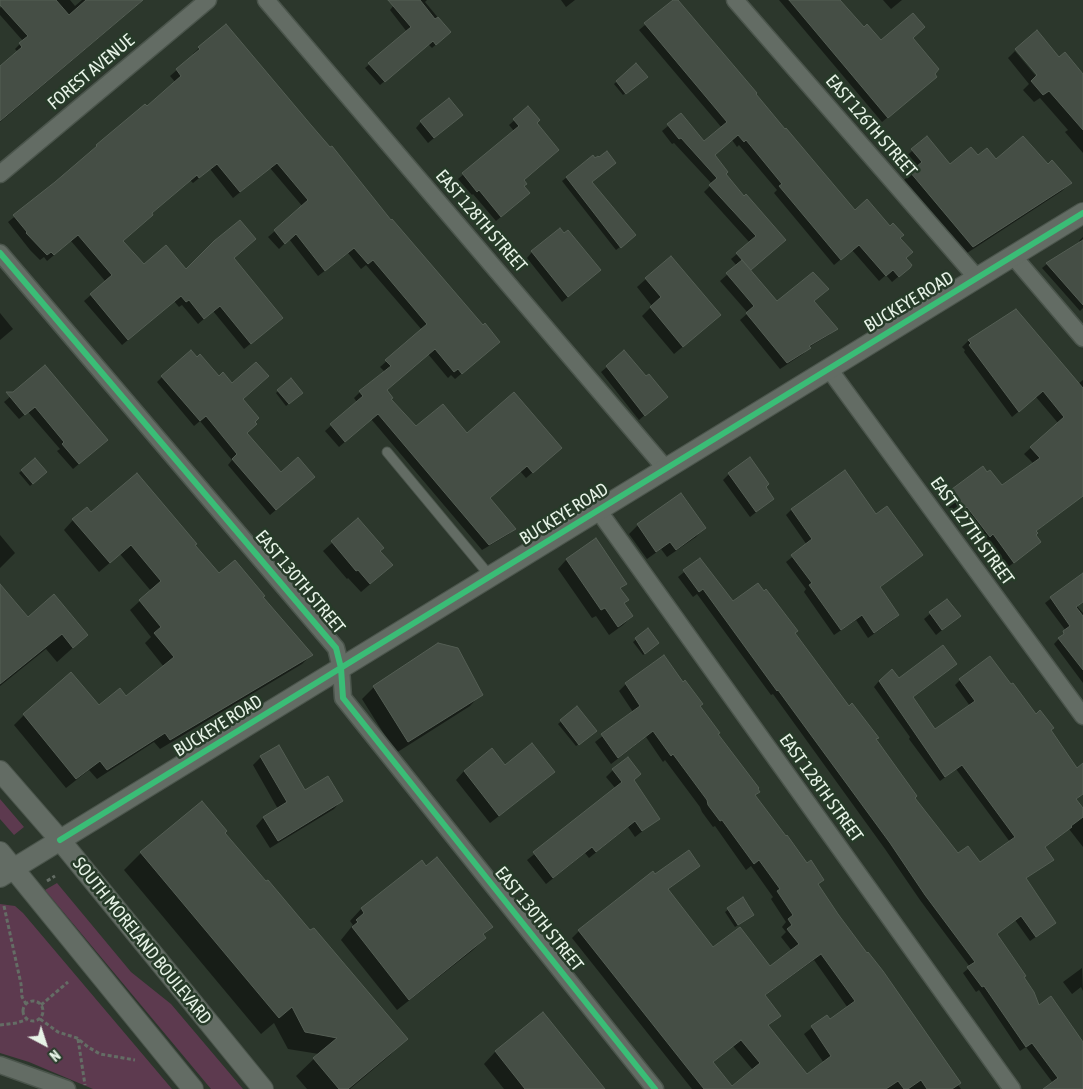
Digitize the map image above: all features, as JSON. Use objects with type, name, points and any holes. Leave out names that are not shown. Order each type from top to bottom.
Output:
[{"type":"street","name":"FOREST AVENUE","points":[[0,174],[208,0]]},
{"type":"street","name":"EAST 128TH STREET","points":[[266,0],[666,468]]},
{"type":"street","name":"EAST 126TH STREET","points":[[735,0],[976,278]]},
{"type":"street","name":"BUCKEYE ROAD","points":[[7,873],[1083,213]]},
{"type":"street","name":"EAST 130TH STREET","points":[[0,252],[336,648],[341,668],[343,698],[655,1089]]},
{"type":"street","points":[[1013,256],[1083,338]]},
{"type":"street","name":"EAST 127TH STREET","points":[[829,369],[1083,716]]},
{"type":"street","name":"EAST 128TH STREET","points":[[598,510],[1012,1089]]},
{"type":"street","name":"SOUTH MORELAND BOULEVARD","points":[[0,771],[60,840],[264,1089]]},
{"type":"street","points":[[0,852],[7,873],[193,1089]]},
{"type":"street","points":[[0,1065],[66,1089]]},
{"type":"lane","points":[[387,452],[490,576]]},
{"type":"path","points":[[4,906],[20,976],[22,997],[26,1004]]},
{"type":"path","points":[[41,1005],[68,982]]},
{"type":"path","points":[[0,1025],[26,1020],[32,1022],[40,1019],[43,1012],[41,1005],[35,1001],[26,1004],[22,1010],[26,1020]]},
{"type":"path","points":[[40,1019],[58,1032],[78,1038],[100,1054],[135,1060]]},
{"type":"path","points":[[78,1038],[86,1085]]},
{"type":"shaded area","points":[[0,799],[24,827],[14,835],[0,819]]},
{"type":"shaded area","points":[[57,883],[131,972],[171,1004],[243,1089],[211,1089],[45,890]]},
{"type":"shaded area","points":[[0,904],[15,906],[23,913],[172,1089],[93,1089],[29,1062],[0,1053]]},
{"type":"building","points":[[0,0],[56,0],[69,15],[86,0],[143,0],[0,121],[0,66],[22,47],[19,43],[28,36],[0,5]]},
{"type":"building","points":[[388,0],[420,0],[435,19],[438,17],[451,32],[436,45],[433,41],[385,82],[368,63],[411,27]]},
{"type":"building","points":[[673,0],[678,0],[855,210],[867,199],[890,226],[893,223],[904,235],[900,238],[913,252],[906,258],[912,265],[910,268],[899,277],[893,270],[886,276],[859,245],[841,260],[779,186],[782,184],[746,140],[744,142],[738,135],[715,155],[728,172],[726,174],[744,196],[746,194],[786,240],[751,270],[736,253],[756,236],[709,185],[717,178],[667,124],[681,113],[704,141],[727,122],[644,23]]},
{"type":"building","points":[[789,0],[840,0],[864,27],[867,24],[881,40],[913,13],[925,27],[913,38],[939,69],[935,74],[937,77],[888,118]]},
{"type":"building","points":[[226,24],[330,147],[332,146],[391,220],[500,342],[462,374],[458,369],[454,372],[435,349],[387,390],[393,398],[391,399],[416,426],[443,404],[467,433],[514,392],[562,448],[533,473],[527,466],[490,498],[516,529],[489,545],[378,414],[345,442],[330,424],[363,396],[359,391],[391,366],[385,360],[427,324],[373,260],[368,264],[354,248],[325,271],[296,234],[285,244],[274,230],[308,200],[277,163],[240,192],[217,164],[199,178],[197,175],[152,213],[153,215],[123,241],[144,264],[166,245],[186,269],[214,241],[240,220],[256,239],[234,258],[283,318],[251,344],[220,306],[204,319],[189,300],[186,302],[181,296],[128,340],[90,294],[112,275],[78,235],[54,255],[51,252],[47,255],[26,233],[13,215],[181,76],[176,69],[200,49],[198,47]]},
{"type":"building","points":[[1037,30],[1059,57],[1065,52],[1083,74],[1083,130],[1049,91],[1043,95],[1031,81],[1037,75],[1015,49]]},
{"type":"building","points":[[636,63],[648,77],[626,94],[616,81]]},
{"type":"building","points":[[449,98],[463,115],[434,138],[420,121]]},
{"type":"building","points":[[528,106],[540,120],[537,123],[559,150],[524,180],[527,184],[524,186],[530,193],[501,217],[462,173],[519,126],[513,119]]},
{"type":"building","points":[[927,136],[950,164],[971,147],[978,155],[987,148],[996,159],[1023,136],[1048,164],[1052,160],[1072,183],[973,247],[910,172],[922,162],[911,149]]},
{"type":"building","points":[[607,151],[616,163],[592,182],[636,235],[621,248],[566,177],[593,155],[595,158],[599,157]]},
{"type":"building","points":[[560,228],[564,233],[568,230],[601,270],[568,297],[531,251]]},
{"type":"building","points":[[1083,240],[1083,305],[1046,263]]},
{"type":"building","points":[[671,256],[721,315],[683,347],[650,307],[661,297],[645,278]]},
{"type":"building","points":[[742,260],[777,301],[813,272],[829,289],[814,301],[838,329],[809,346],[811,348],[787,363],[746,313],[754,306],[726,273]]},
{"type":"building","points":[[1016,309],[1083,388],[1083,496],[1036,531],[1038,533],[1036,535],[1041,542],[1014,563],[993,534],[990,537],[967,507],[962,511],[948,492],[983,466],[987,472],[990,470],[1002,485],[1040,458],[1030,447],[1064,417],[1043,391],[1019,412],[969,345],[971,343],[968,340]]},
{"type":"building","points":[[191,350],[197,357],[200,354],[219,376],[223,372],[232,383],[256,362],[269,376],[243,399],[259,418],[255,422],[257,424],[247,433],[281,472],[298,457],[315,477],[276,510],[232,459],[237,454],[206,416],[200,421],[161,376]]},
{"type":"building","points":[[624,350],[646,376],[649,374],[668,397],[645,416],[606,366]]},
{"type":"building","points":[[45,365],[108,440],[79,464],[62,444],[64,442],[35,407],[25,415],[6,392],[13,392]]},
{"type":"building","points":[[291,378],[303,393],[289,404],[277,390]]},
{"type":"building","points":[[750,457],[769,484],[766,487],[774,499],[756,512],[728,473]]},
{"type":"building","points":[[35,458],[47,472],[33,484],[21,470]]},
{"type":"building","points":[[845,470],[876,514],[887,506],[923,555],[880,587],[899,615],[874,633],[862,615],[841,630],[809,585],[812,583],[791,555],[812,539],[791,509]]},
{"type":"building","points":[[137,473],[219,573],[235,560],[265,596],[263,597],[313,655],[170,740],[165,733],[107,770],[100,761],[76,779],[23,714],[71,672],[99,705],[120,688],[126,696],[174,657],[154,633],[161,627],[139,600],[161,581],[131,545],[110,563],[72,519],[87,507],[91,512]]},
{"type":"building","points":[[681,493],[706,528],[676,550],[670,542],[656,552],[637,524]]},
{"type":"building","points":[[358,518],[384,548],[380,551],[393,565],[370,584],[358,570],[356,571],[331,541]]},
{"type":"building","points":[[596,538],[627,584],[620,588],[629,600],[624,603],[633,616],[618,627],[605,608],[601,610],[566,559]]},
{"type":"building","points":[[700,558],[733,601],[758,583],[764,591],[766,589],[798,631],[795,633],[849,706],[852,703],[879,738],[876,739],[917,796],[915,798],[958,853],[968,846],[980,862],[1015,837],[962,765],[945,777],[879,681],[892,669],[899,678],[943,645],[957,664],[913,697],[935,729],[975,701],[959,679],[990,656],[1036,714],[1040,710],[1054,728],[1051,730],[1077,768],[1083,763],[1083,794],[1076,799],[1083,808],[1083,817],[1045,847],[1054,860],[1026,878],[1056,923],[1036,937],[1021,916],[997,934],[1026,976],[1024,977],[1034,992],[1039,1005],[1051,996],[1083,1042],[1083,1089],[1043,1089],[1058,1078],[1032,1043],[1026,1047],[984,986],[982,987],[967,967],[975,962],[925,895],[890,843],[703,589],[699,592],[683,570]]},
{"type":"building","points":[[1083,573],[1083,602],[1076,607],[1083,616],[1083,670],[1058,638],[1070,626],[1050,597]]},
{"type":"building","points":[[0,584],[28,617],[54,594],[88,635],[73,648],[62,634],[0,684]]},
{"type":"building","points":[[947,599],[961,616],[942,630],[929,612]]},
{"type":"building","points":[[648,628],[659,643],[645,654],[635,638]]},
{"type":"building","points":[[438,643],[458,648],[483,695],[408,742],[373,686]]},
{"type":"building","points":[[664,655],[683,682],[685,680],[703,704],[700,706],[720,733],[718,734],[759,788],[760,792],[755,795],[807,863],[811,860],[824,880],[818,884],[838,914],[883,971],[961,1083],[952,1089],[927,1089],[921,1080],[908,1089],[904,1089],[898,1081],[886,1089],[704,1089],[578,930],[653,871],[655,874],[689,850],[700,866],[668,889],[713,947],[740,927],[770,966],[799,944],[787,929],[792,925],[788,919],[793,915],[777,891],[780,889],[759,860],[754,864],[722,820],[720,821],[708,805],[707,800],[673,754],[671,756],[653,731],[618,758],[601,734],[640,706],[625,683]],"holes":[[[821,954],[855,1001],[830,1019],[827,1015],[811,1026],[831,1056],[807,1074],[768,1025],[781,1016],[765,995]],[[741,1040],[760,1063],[732,1086],[713,1062]]]},
{"type":"building","points":[[577,706],[597,731],[579,745],[560,720]]},
{"type":"building","points":[[532,743],[555,772],[499,816],[464,771],[492,748],[505,765]]},
{"type":"building","points":[[279,745],[305,790],[328,776],[343,801],[278,841],[263,817],[287,802],[260,756]]},
{"type":"building","points":[[628,757],[641,774],[634,780],[660,819],[642,831],[635,821],[596,852],[592,847],[553,878],[533,852],[622,782],[612,769]]},
{"type":"building","points":[[202,801],[227,831],[225,833],[266,881],[268,880],[310,930],[314,928],[408,1039],[348,1089],[339,1089],[313,1058],[337,1038],[305,1032],[292,1007],[279,1018],[140,852]]},
{"type":"building","points":[[437,857],[493,927],[483,934],[486,938],[409,1000],[352,927],[358,922],[356,920],[364,913],[361,908],[422,860],[426,866]]},
{"type":"building","points":[[743,897],[754,915],[738,925],[727,908]]},
{"type":"building","points":[[543,1012],[605,1089],[525,1089],[495,1051]]},
{"type":"cycle path","points":[[60,840],[1083,213]]},
{"type":"cycle path","points":[[0,253],[336,648],[341,668],[343,698],[655,1089]]}]
